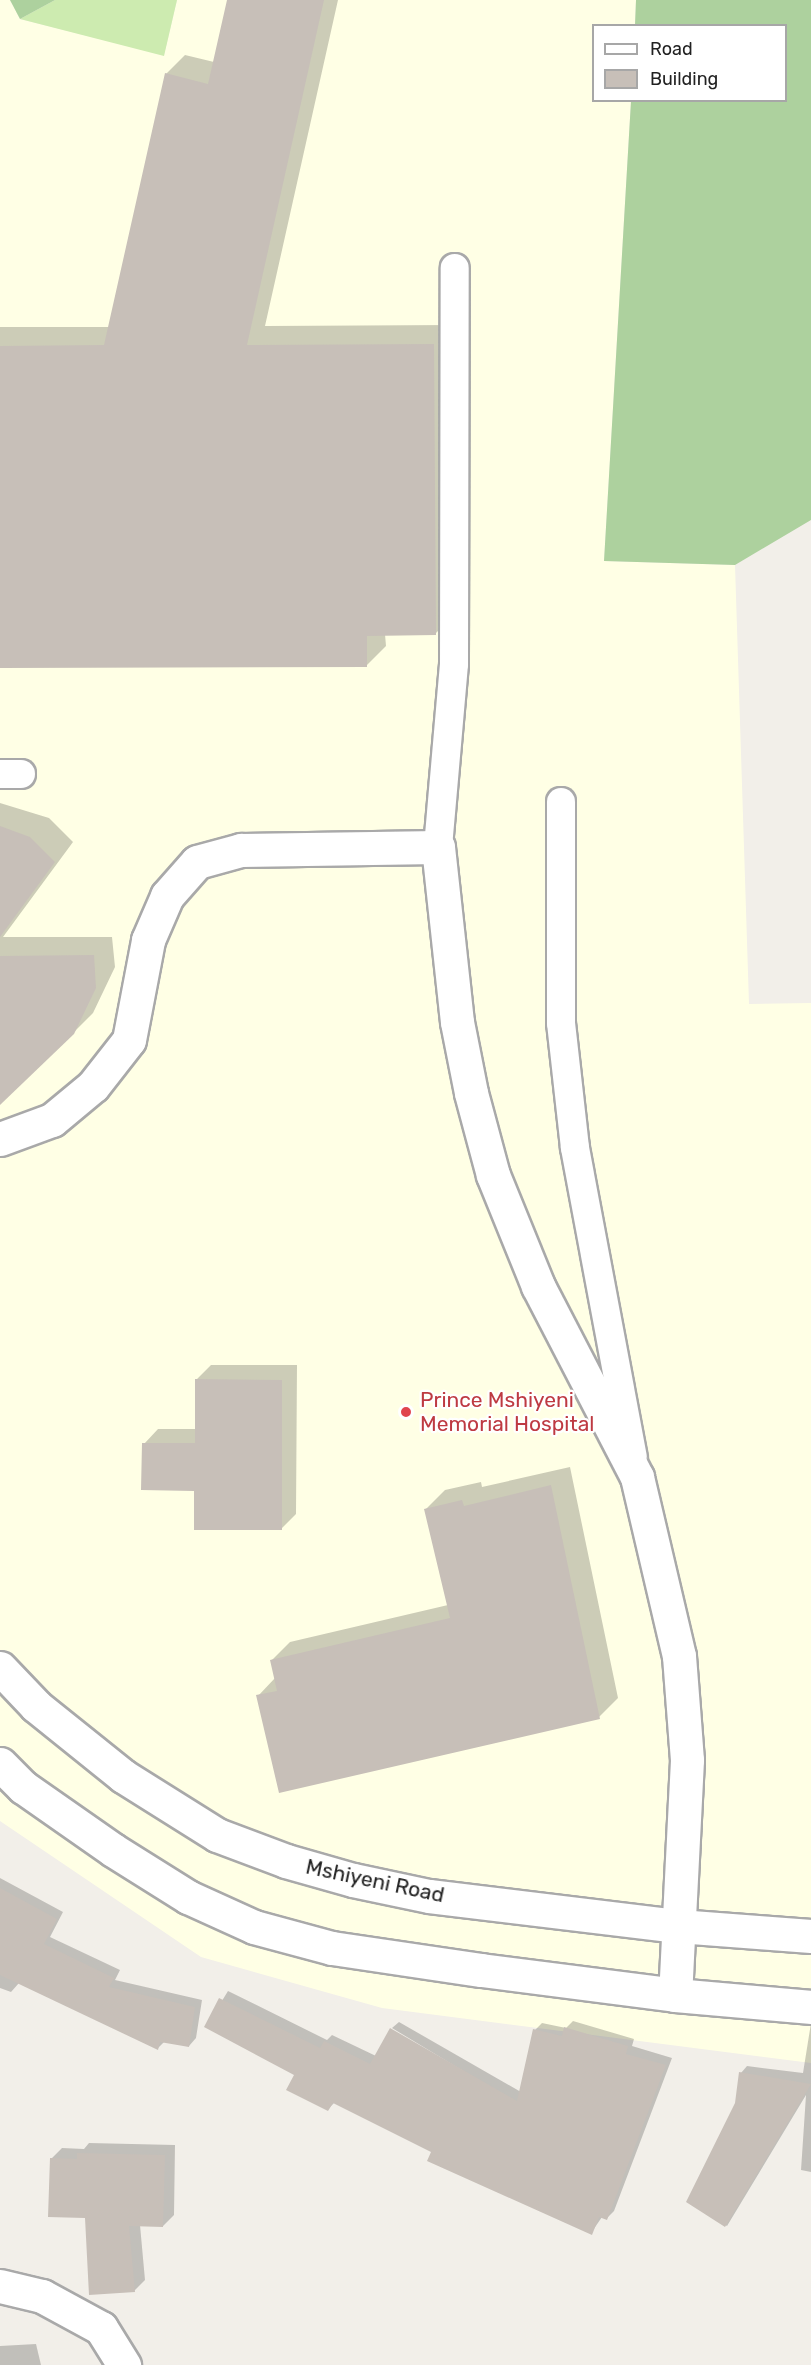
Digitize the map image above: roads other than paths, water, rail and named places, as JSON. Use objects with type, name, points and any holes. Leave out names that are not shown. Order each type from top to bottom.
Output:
[{"type":"street","points":[[0,1139],[52,1120],[93,1086],[129,1040],[148,940],[167,896],[197,862],[242,850],[438,847],[458,1022],[471,1093],[494,1175],[538,1286],[637,1477],[680,1668],[687,1760],[675,1995]]},
{"type":"street","name":"Mshiyeni Road","points":[[0,1668],[36,1706],[123,1776],[217,1835],[352,1880],[429,1896],[678,1926],[811,1936]]},
{"type":"street","points":[[0,1764],[23,1786],[113,1850],[188,1897],[254,1927],[332,1948],[675,1995],[811,2007]]},
{"type":"street","points":[[0,2286],[42,2296],[101,2328],[124,2365]]},
{"type":"lane","points":[[438,847],[454,664],[455,268]]},
{"type":"lane","points":[[561,802],[561,1023],[574,1137],[637,1477]]},
{"type":"place","name":"Prince Mshiyeni Memorial Hospital","points":[[406,1412]]}]
